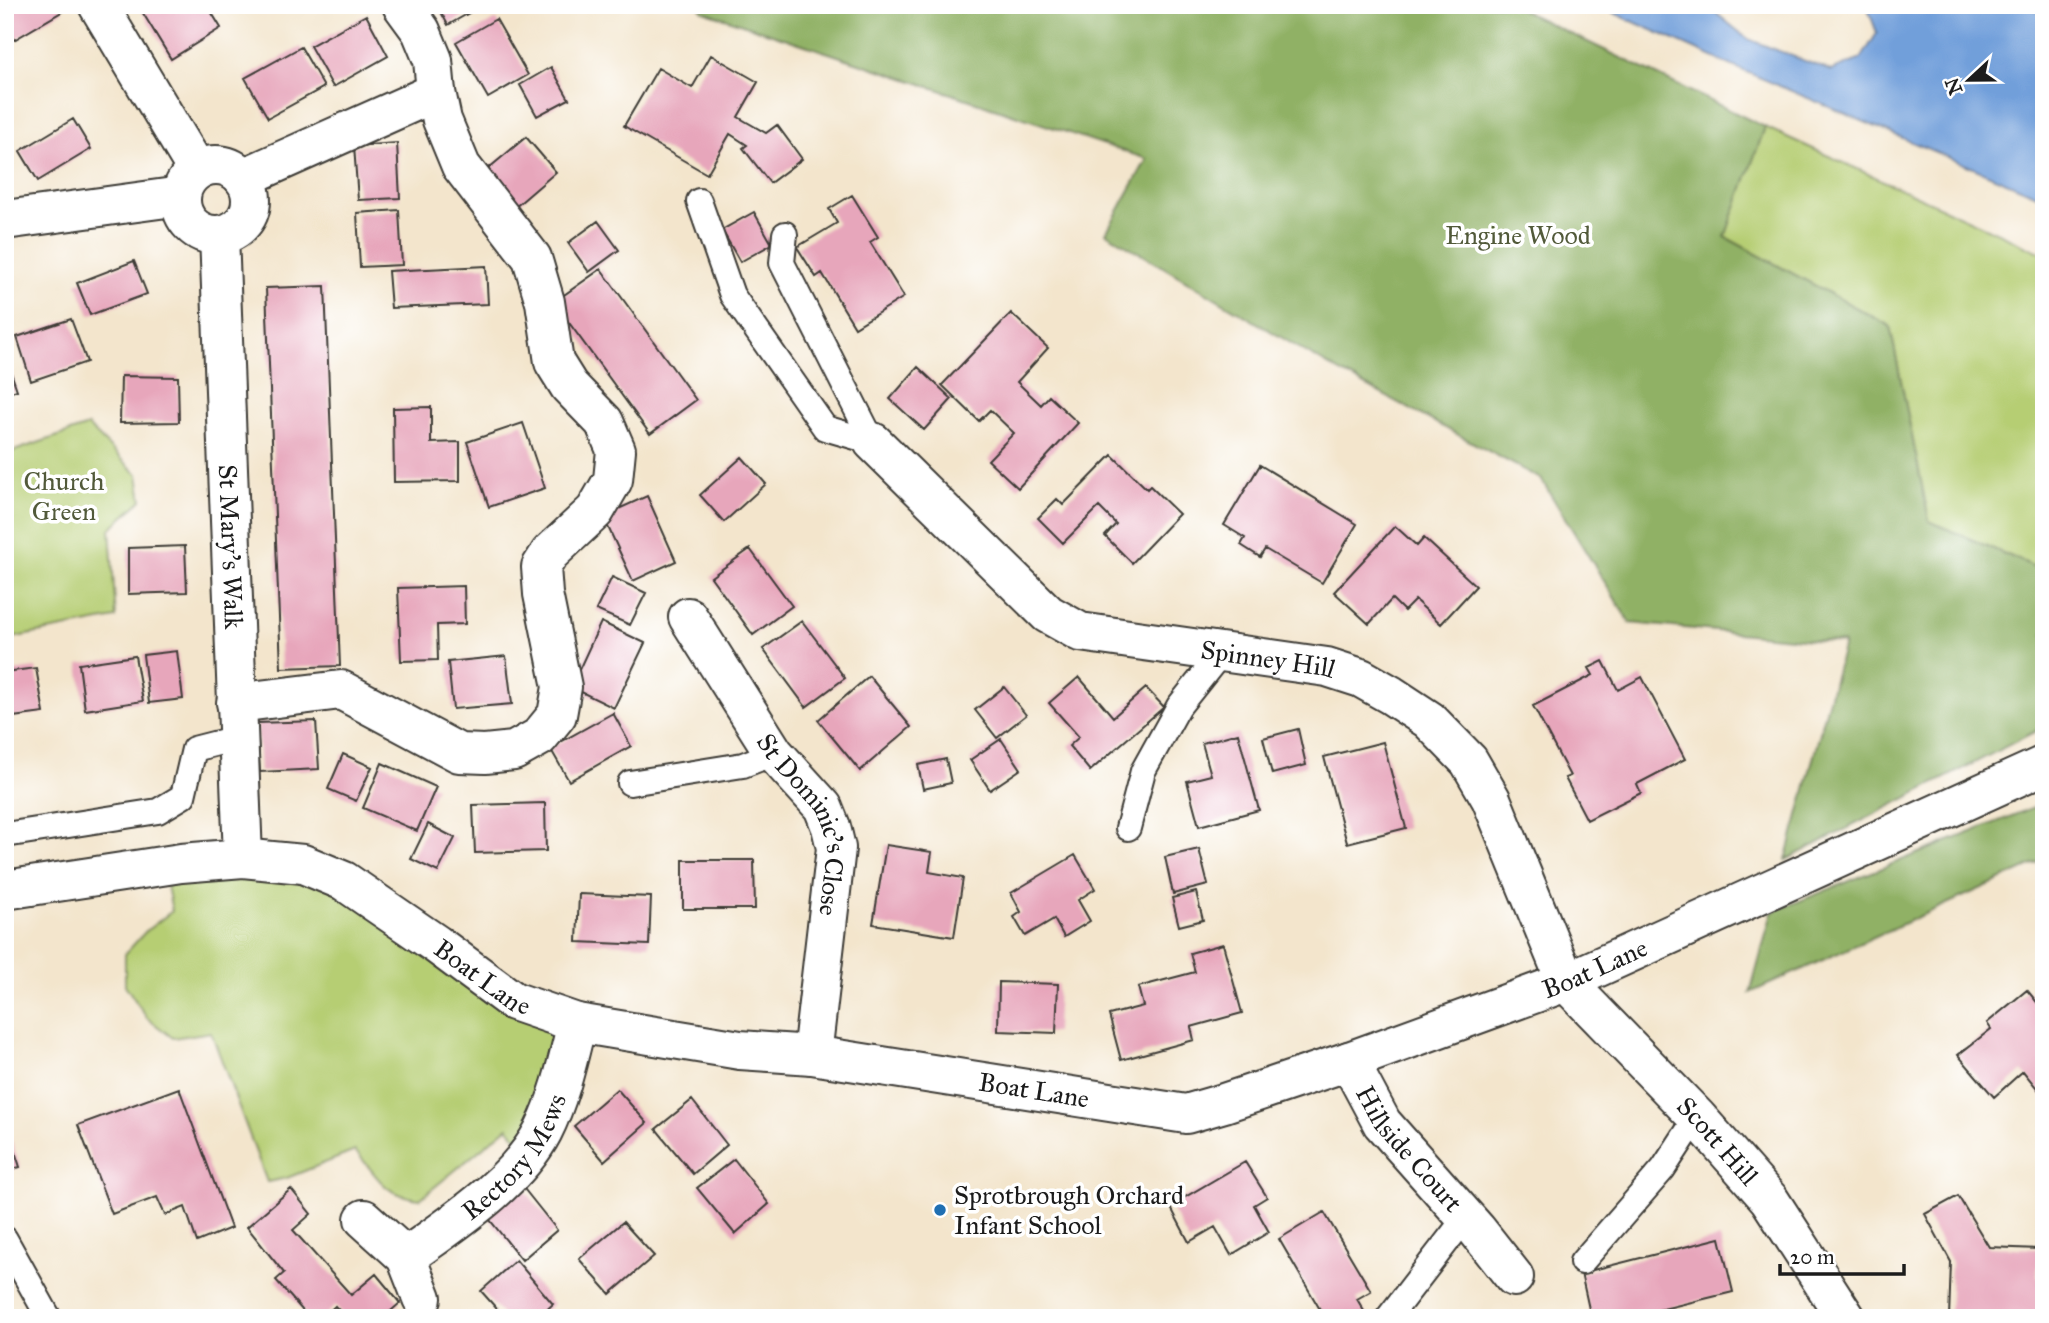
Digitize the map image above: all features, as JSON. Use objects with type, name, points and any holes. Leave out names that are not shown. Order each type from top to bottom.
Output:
[{"type":"street","points":[[5,220],[189,183],[210,165],[234,170],[243,178],[251,197],[250,209],[244,221],[235,229],[219,235],[196,229],[187,220],[182,209],[189,183],[97,5]]},
{"type":"street","points":[[237,720],[341,690],[459,753],[513,751],[538,737],[556,715],[562,687],[543,594],[541,567],[550,553],[595,511],[612,480],[616,450],[604,422],[569,386],[554,362],[545,302],[532,258],[461,166],[442,120],[433,60],[421,31],[402,5]]},
{"type":"street","points":[[243,178],[436,92]]},
{"type":"street","name":"St Mary's Walk","points":[[219,235],[243,858]]},
{"type":"street","name":"Spinney Hill","points":[[873,442],[1048,614],[1080,632],[1327,667],[1361,678],[1429,720],[1469,761],[1491,799],[1566,982]]},
{"type":"street","name":"St Dominic's Close","points":[[688,617],[774,753],[823,807],[831,827],[836,848],[812,1055]]},
{"type":"street","name":"Boat Lane","points":[[5,890],[181,863],[243,858],[303,864],[344,881],[513,1000],[577,1023],[740,1050],[812,1055],[1186,1114],[1349,1061],[1566,982],[2044,765]]},
{"type":"street","name":"Scott Hill","points":[[1566,982],[1697,1117],[1769,1199],[1846,1318]]},
{"type":"street","name":"Rectory Mews","points":[[406,1257],[510,1177],[542,1132],[560,1087],[577,1023]]},
{"type":"street","name":"Hillside Court","points":[[1349,1061],[1382,1123],[1471,1223],[1514,1277]]},
{"type":"street","points":[[364,1219],[406,1257],[422,1298]]},
{"type":"lane","points":[[699,201],[732,295],[825,428],[873,442]]},
{"type":"lane","points":[[785,234],[782,263],[873,442]]},
{"type":"lane","points":[[1128,828],[1143,771],[1179,706],[1222,652]]},
{"type":"lane","points":[[5,835],[158,811],[183,796],[194,749],[237,720]]},
{"type":"lane","points":[[630,783],[743,765],[774,753]]},
{"type":"lane","points":[[1582,1262],[1663,1169],[1697,1117]]},
{"type":"lane","points":[[1388,1318],[1471,1223]]},
{"type":"lane","points":[[5,1239],[49,1318]]},
{"type":"green space","name":"Engine Wood","points":[[698,5],[1511,5],[1765,127],[1725,237],[1890,326],[1929,521],[2044,571],[2044,727],[1786,860],[1844,643],[1630,623],[1541,479],[1331,367],[1106,233],[1147,159],[703,11]]},
{"type":"green space","points":[[1765,127],[2044,254],[2044,571],[1929,521],[1890,326],[1725,237]]},
{"type":"green space","name":"Church Green","points":[[88,426],[138,475],[142,500],[110,529],[116,618],[6,639],[5,454]]},
{"type":"green space","points":[[2044,803],[2044,860],[1750,993],[1772,912]]},
{"type":"green space","points":[[303,864],[577,1023],[528,1152],[508,1127],[420,1199],[407,1197],[388,1188],[355,1151],[287,1178],[267,1182],[211,1032],[173,1038],[147,1018],[125,985],[125,954],[146,931],[172,911],[163,866]]},
{"type":"water","points":[[1596,5],[1706,5],[1748,39],[1831,71],[1861,59],[1877,33],[1868,9],[1875,5],[2025,5],[2044,13],[2044,198],[1737,68]]},
{"type":"building","points":[[5,5],[60,5],[63,11],[14,40],[5,26]]},
{"type":"building","points":[[138,5],[207,5],[221,28],[171,59]]},
{"type":"building","points":[[437,5],[483,5],[448,25]]},
{"type":"building","points":[[366,15],[388,56],[333,87],[310,46]]},
{"type":"building","points":[[496,19],[528,75],[488,98],[456,42]]},
{"type":"building","points":[[301,47],[324,87],[268,118],[245,78]]},
{"type":"building","points":[[711,55],[758,82],[738,117],[766,133],[777,125],[802,159],[770,183],[743,148],[747,145],[730,134],[707,174],[624,126],[658,68],[692,88]]},
{"type":"building","points":[[551,67],[569,99],[537,116],[520,85]]},
{"type":"building","points":[[73,119],[91,149],[38,181],[20,151]]},
{"type":"building","points":[[526,137],[556,172],[507,214],[477,178]]},
{"type":"building","points":[[397,143],[400,198],[358,200],[354,146]]},
{"type":"building","points":[[852,195],[878,237],[870,242],[904,297],[855,327],[822,273],[816,277],[797,247],[837,223],[829,209]]},
{"type":"building","points":[[399,210],[402,265],[360,267],[357,213]]},
{"type":"building","points":[[754,212],[772,244],[740,262],[722,230]]},
{"type":"building","points":[[598,221],[619,250],[589,272],[568,243]]},
{"type":"building","points":[[134,261],[147,294],[90,315],[77,283]]},
{"type":"building","points":[[486,266],[488,304],[391,308],[388,271]]},
{"type":"building","points":[[601,269],[696,400],[650,434],[554,302]]},
{"type":"building","points":[[325,286],[340,666],[281,668],[266,288]]},
{"type":"building","points":[[1011,313],[1048,348],[1017,382],[1041,405],[1049,396],[1078,423],[1018,488],[988,460],[1014,433],[990,410],[979,421],[942,385]]},
{"type":"building","points":[[71,319],[87,362],[31,381],[17,337]]},
{"type":"building","points":[[5,359],[17,390],[5,394]]},
{"type":"building","points":[[918,367],[952,399],[924,430],[890,399]]},
{"type":"building","points":[[121,376],[178,377],[179,422],[120,423]]},
{"type":"building","points":[[431,407],[431,443],[460,442],[460,481],[394,482],[393,408]]},
{"type":"building","points":[[523,423],[545,488],[489,507],[467,442]]},
{"type":"building","points":[[1112,455],[1147,489],[1150,486],[1179,514],[1132,563],[1105,536],[1116,524],[1099,507],[1063,543],[1038,518],[1057,499],[1063,505]]},
{"type":"building","points":[[742,457],[766,484],[724,522],[700,495]]},
{"type":"building","points":[[1260,465],[1357,524],[1322,583],[1265,549],[1260,557],[1241,545],[1245,538],[1224,525]]},
{"type":"building","points":[[647,496],[676,561],[633,581],[603,516]]},
{"type":"building","points":[[1395,526],[1417,546],[1424,538],[1476,586],[1441,624],[1415,600],[1404,611],[1392,599],[1369,624],[1334,592]]},
{"type":"building","points":[[185,546],[187,592],[128,594],[128,548]]},
{"type":"building","points":[[750,549],[792,606],[753,635],[711,577]]},
{"type":"building","points":[[612,577],[646,593],[630,625],[596,610]]},
{"type":"building","points":[[464,586],[465,624],[437,625],[438,660],[401,661],[398,588]]},
{"type":"building","points":[[802,621],[845,678],[806,707],[763,649]]},
{"type":"building","points":[[601,622],[645,643],[614,708],[571,687]]},
{"type":"building","points":[[177,651],[183,699],[149,703],[143,655]]},
{"type":"building","points":[[135,656],[143,701],[85,710],[79,664]]},
{"type":"building","points":[[506,656],[512,704],[453,709],[448,662]]},
{"type":"building","points":[[1603,661],[1618,690],[1642,677],[1685,759],[1637,784],[1641,793],[1587,820],[1565,778],[1570,776],[1533,706],[1593,675],[1589,668]]},
{"type":"building","points":[[36,668],[44,713],[5,718],[5,672]]},
{"type":"building","points":[[869,676],[911,727],[860,771],[818,720]]},
{"type":"building","points":[[1079,677],[1113,717],[1146,688],[1164,707],[1090,771],[1069,746],[1079,737],[1049,703]]},
{"type":"building","points":[[1004,687],[1026,715],[997,738],[975,710]]},
{"type":"building","points":[[613,713],[631,746],[569,781],[550,748]]},
{"type":"building","points":[[316,721],[319,769],[260,772],[257,723]]},
{"type":"building","points":[[1298,729],[1306,765],[1272,774],[1263,738]]},
{"type":"building","points":[[1238,733],[1259,810],[1199,826],[1187,781],[1211,775],[1202,743]]},
{"type":"building","points":[[1001,739],[1021,769],[990,790],[970,760]]},
{"type":"building","points":[[1383,742],[1406,828],[1347,843],[1324,757]]},
{"type":"building","points":[[343,754],[372,767],[356,801],[328,789]]},
{"type":"building","points":[[946,759],[951,783],[923,789],[918,765]]},
{"type":"building","points":[[382,763],[436,787],[417,831],[363,808]]},
{"type":"building","points":[[545,803],[546,851],[475,853],[473,805]]},
{"type":"building","points":[[428,824],[455,838],[438,872],[411,859]]},
{"type":"building","points":[[886,845],[932,852],[929,872],[963,878],[954,937],[873,924]]},
{"type":"building","points":[[1199,849],[1208,885],[1173,894],[1165,857]]},
{"type":"building","points":[[1075,855],[1095,889],[1078,900],[1090,921],[1064,937],[1054,919],[1025,936],[1014,917],[1021,912],[1011,893]]},
{"type":"building","points":[[683,860],[754,860],[755,909],[683,909]]},
{"type":"building","points":[[1196,892],[1203,920],[1179,926],[1172,898]]},
{"type":"building","points":[[579,894],[651,897],[649,945],[577,942]]},
{"type":"building","points":[[1223,944],[1242,1013],[1191,1027],[1194,1040],[1121,1060],[1109,1015],[1143,1006],[1138,987],[1195,972],[1190,953]]},
{"type":"building","points":[[999,982],[1058,984],[1056,1033],[998,1031]]},
{"type":"building","points":[[2027,990],[2044,1011],[2044,1097],[2023,1071],[1994,1097],[1958,1055],[1991,1029],[1987,1023]]},
{"type":"building","points":[[179,1088],[231,1228],[197,1242],[185,1207],[165,1215],[157,1197],[112,1214],[78,1125]]},
{"type":"building","points":[[617,1089],[647,1123],[604,1161],[574,1126]]},
{"type":"building","points":[[692,1100],[727,1145],[693,1174],[656,1129]]},
{"type":"building","points":[[5,1121],[20,1167],[5,1171]]},
{"type":"building","points":[[734,1159],[769,1204],[735,1234],[697,1188]]},
{"type":"building","points":[[1245,1162],[1267,1197],[1254,1205],[1269,1232],[1231,1255],[1215,1227],[1189,1242],[1170,1206]]},
{"type":"building","points":[[521,1185],[557,1230],[522,1260],[485,1214]]},
{"type":"building","points":[[291,1189],[311,1214],[293,1230],[351,1295],[376,1274],[400,1303],[383,1318],[346,1318],[335,1306],[322,1318],[309,1318],[276,1280],[284,1273],[247,1227]]},
{"type":"building","points":[[1958,1196],[1989,1247],[2039,1249],[2037,1277],[2044,1277],[2044,1318],[1949,1318],[1951,1262],[1925,1214]]},
{"type":"building","points":[[1324,1212],[1371,1291],[1357,1299],[1368,1318],[1325,1318],[1279,1239]]},
{"type":"building","points":[[623,1222],[654,1256],[610,1294],[579,1259]]},
{"type":"building","points":[[1720,1238],[1733,1292],[1626,1318],[1591,1318],[1581,1273]]},
{"type":"building","points":[[516,1260],[553,1304],[538,1318],[505,1318],[481,1291]]},
{"type":"place","name":"Sprotbrough Orchard Infant School","points":[[940,1210]]}]
